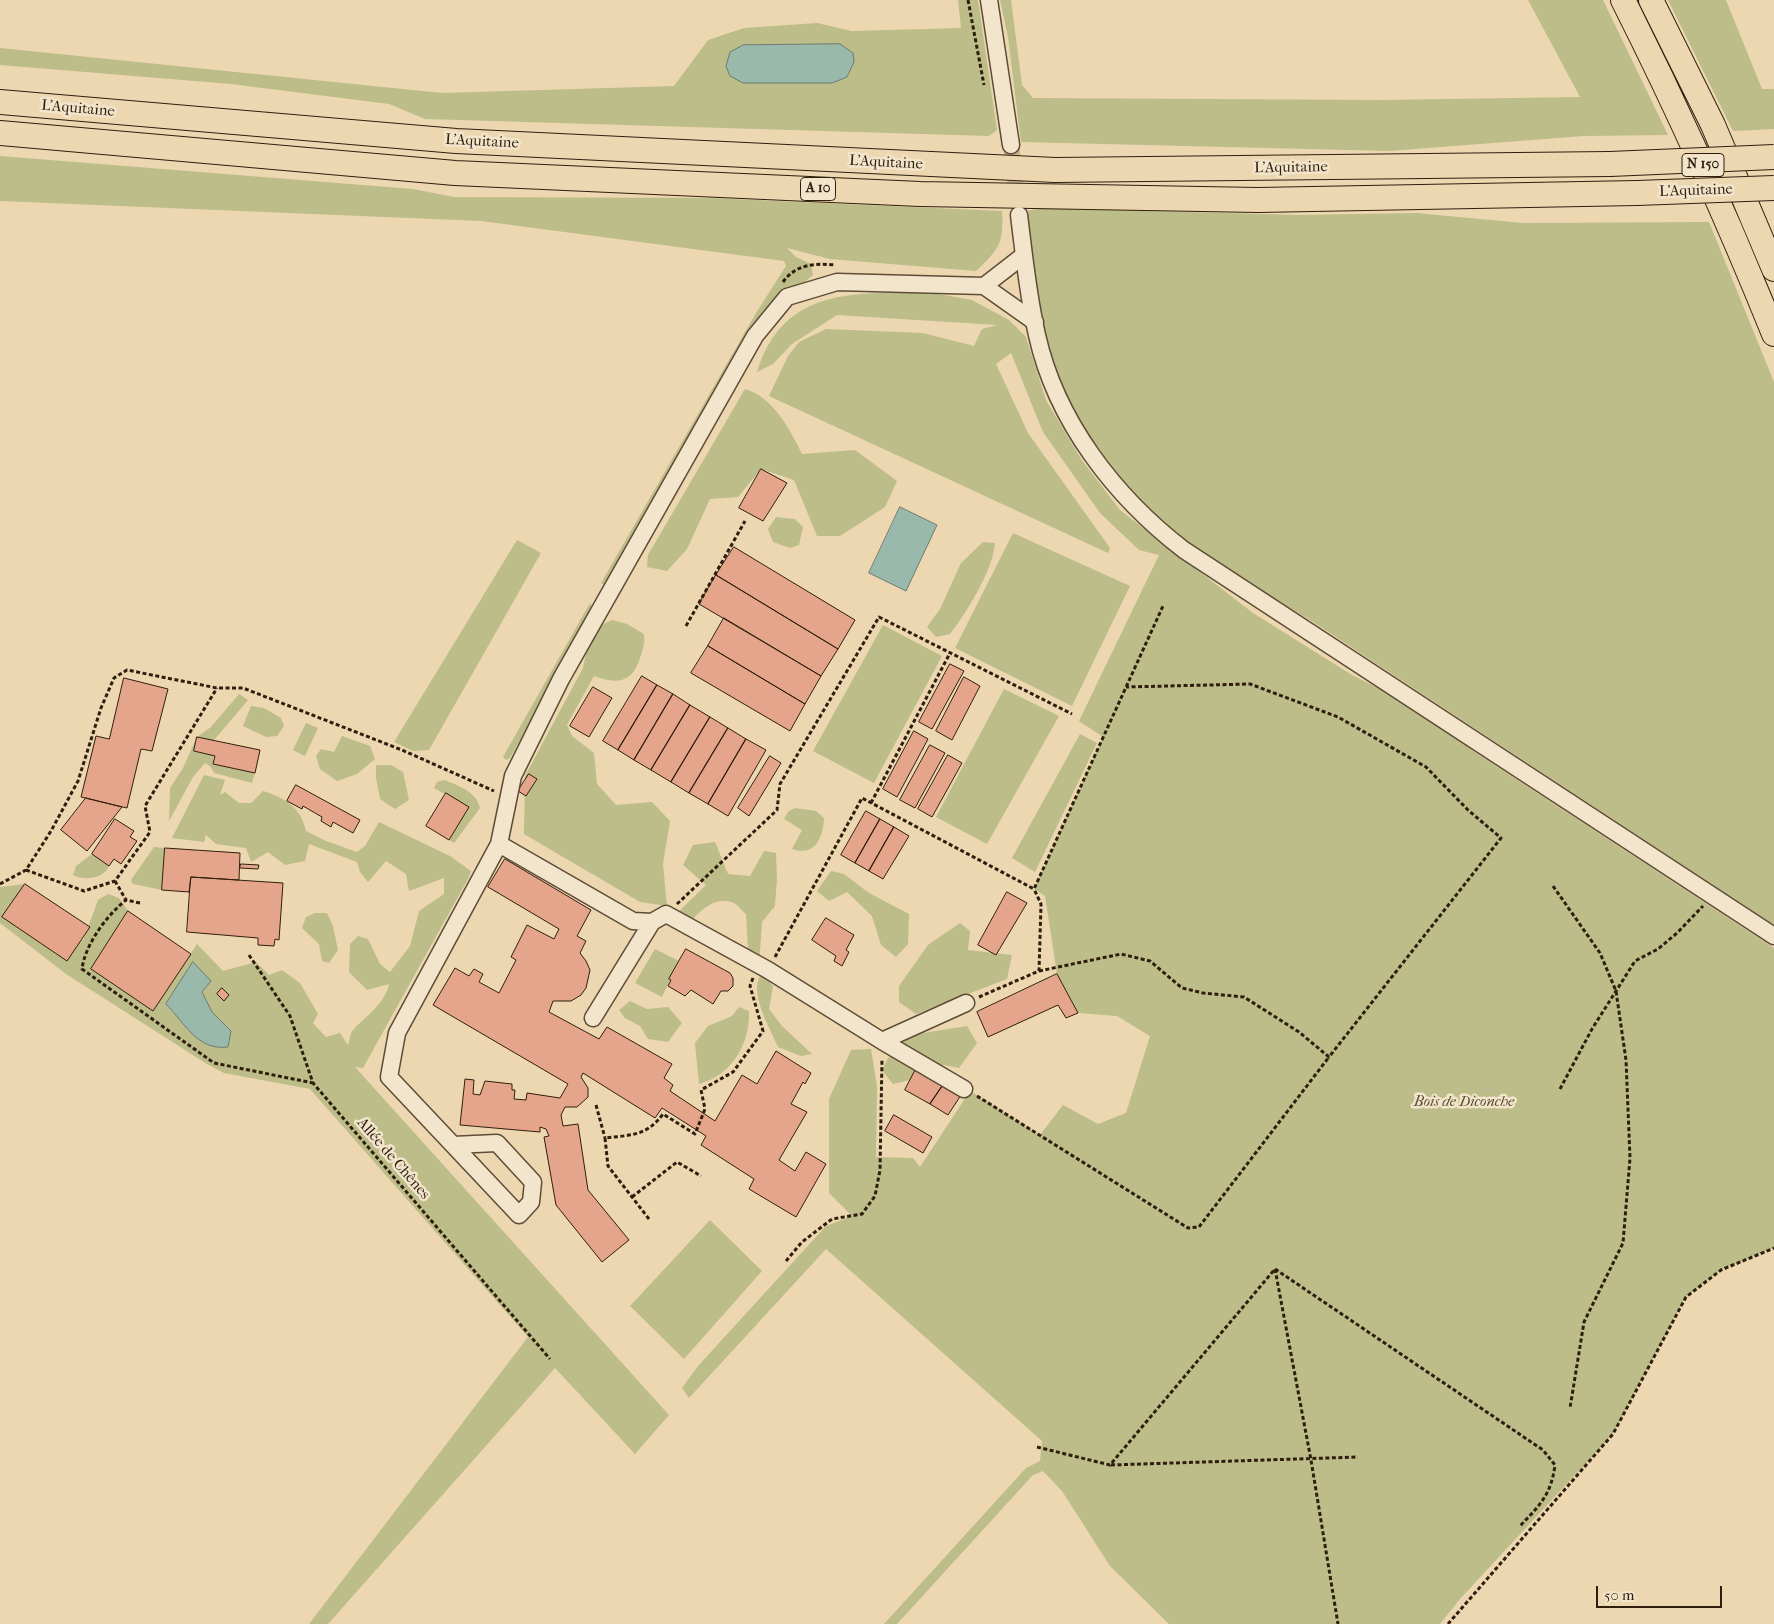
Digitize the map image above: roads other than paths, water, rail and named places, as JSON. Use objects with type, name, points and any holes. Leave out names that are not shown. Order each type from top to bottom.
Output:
[{"type":"highway","name":"N 150","points":[[1623,0],[1675,103],[1730,224],[1774,334]]},
{"type":"highway","name":"N 150","points":[[1650,0],[1713,125],[1774,269]]},
{"type":"highway","name":"L'Aquitaine","points":[[0,102],[456,141],[1056,170],[1610,164],[1774,157]]},
{"type":"highway","name":"L'Aquitaine","points":[[0,133],[455,173],[920,194],[1258,200],[1637,194],[1774,188]]},
{"type":"street","points":[[989,0],[1011,145]]},
{"type":"street","points":[[1019,215],[1034,322],[1046,367],[1065,413],[1107,476],[1129,503],[1158,530],[1191,554],[1713,898],[1774,936]]},
{"type":"street","points":[[984,286],[1024,255]]},
{"type":"street","points":[[452,1145],[497,1143],[533,1182],[531,1202],[519,1214],[452,1145],[388,1077],[397,1033],[499,844],[513,776],[561,679],[755,336],[787,297],[837,282],[984,286],[1034,322]]},
{"type":"street","points":[[499,844],[633,921],[659,918],[764,968],[964,1089]]},
{"type":"street","points":[[592,1018],[659,918]]},
{"type":"street","points":[[882,1041],[966,1003]]},
{"type":"tunnel","points":[[1011,145],[1018,205]]},
{"type":"park label","name":"Bois de Diconche","points":[[1464,1102]]}]
